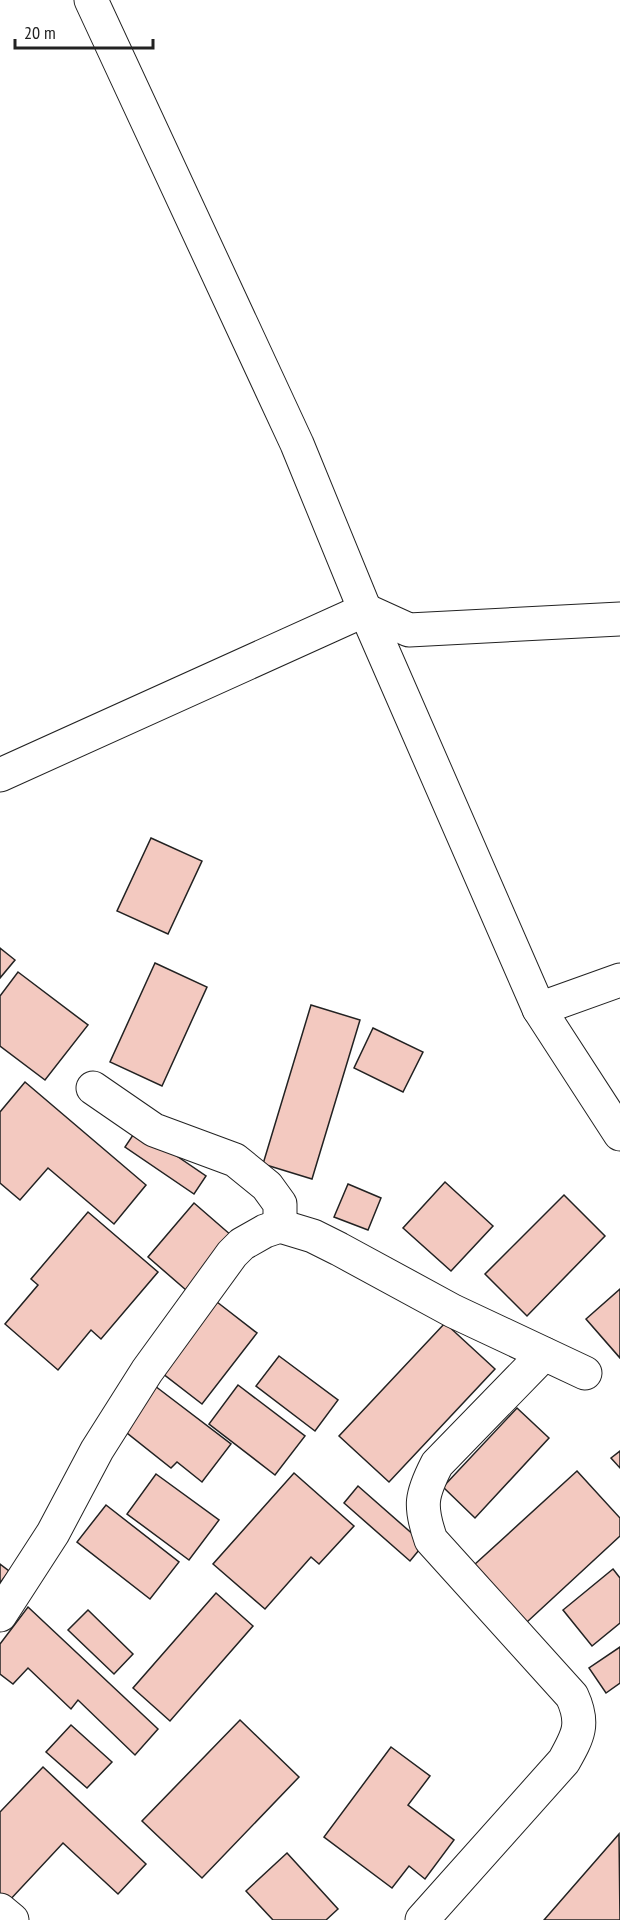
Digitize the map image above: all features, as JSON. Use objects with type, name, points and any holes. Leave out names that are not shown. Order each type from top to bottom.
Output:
[{"type":"street","points":[[91,0],[297,444],[365,610],[539,1009],[620,1134]]},
{"type":"street","points":[[0,775],[365,610],[409,630],[620,619]]},
{"type":"street","points":[[539,1009],[620,980]]},
{"type":"street","points":[[93,1088],[154,1130],[235,1160],[267,1186],[279,1204],[280,1226]]},
{"type":"street","points":[[0,1615],[53,1533],[97,1450],[154,1362],[232,1254],[242,1244],[265,1231],[280,1226],[313,1236],[453,1311],[585,1373]]},
{"type":"street","points":[[422,1920],[564,1761],[578,1737],[580,1720],[572,1696],[431,1540],[424,1519],[423,1504],[426,1486],[437,1464],[544,1354]]},
{"type":"street","points":[[0,1910],[12,1920]]},
{"type":"building","points":[[151,838],[202,861],[168,934],[117,911]]},
{"type":"building","points":[[0,948],[15,960],[0,978]]},
{"type":"building","points":[[155,963],[207,987],[162,1086],[110,1062]]},
{"type":"building","points":[[18,972],[88,1025],[45,1080],[0,1046],[0,996]]},
{"type":"building","points":[[311,1005],[360,1020],[312,1179],[263,1164]]},
{"type":"building","points":[[373,1028],[423,1052],[403,1092],[354,1068]]},
{"type":"building","points":[[25,1082],[146,1185],[114,1224],[48,1168],[20,1200],[0,1183],[0,1112]]},
{"type":"building","points":[[137,1129],[206,1176],[194,1194],[125,1147]]},
{"type":"building","points":[[445,1182],[493,1226],[451,1271],[403,1228]]},
{"type":"building","points":[[348,1184],[381,1198],[368,1230],[334,1217]]},
{"type":"building","points":[[564,1195],[605,1236],[527,1316],[485,1274]]},
{"type":"building","points":[[194,1203],[232,1236],[186,1290],[148,1257]]},
{"type":"building","points":[[88,1212],[158,1272],[101,1339],[91,1330],[58,1370],[5,1324],[38,1285],[31,1279]]},
{"type":"building","points":[[620,1289],[620,1358],[586,1319]]},
{"type":"building","points":[[217,1302],[257,1333],[202,1404],[162,1373]]},
{"type":"building","points":[[445,1323],[495,1369],[389,1482],[339,1436]]},
{"type":"building","points":[[279,1356],[338,1400],[315,1431],[256,1386]]},
{"type":"building","points":[[238,1385],[305,1436],[275,1475],[209,1424]]},
{"type":"building","points":[[155,1386],[231,1444],[202,1482],[177,1462],[171,1468],[122,1429]]},
{"type":"building","points":[[517,1408],[549,1438],[475,1518],[443,1487]]},
{"type":"building","points":[[620,1451],[620,1468],[611,1458]]},
{"type":"building","points":[[577,1471],[620,1518],[620,1536],[527,1622],[474,1565]]},
{"type":"building","points":[[294,1473],[354,1526],[319,1564],[311,1557],[265,1609],[213,1564]]},
{"type":"building","points":[[156,1474],[219,1520],[189,1560],[127,1514]]},
{"type":"building","points":[[358,1486],[424,1544],[410,1561],[344,1503]]},
{"type":"building","points":[[106,1505],[179,1562],[150,1599],[77,1542]]},
{"type":"building","points":[[0,1564],[9,1571],[0,1583]]},
{"type":"building","points":[[613,1569],[620,1578],[620,1623],[592,1646],[563,1610]]},
{"type":"building","points":[[216,1593],[253,1626],[170,1721],[133,1688]]},
{"type":"building","points":[[28,1607],[158,1729],[135,1755],[78,1700],[71,1709],[28,1668],[13,1684],[0,1674],[0,1644]]},
{"type":"building","points":[[88,1610],[133,1654],[114,1674],[68,1630]]},
{"type":"building","points":[[620,1647],[620,1683],[606,1693],[589,1668]]},
{"type":"building","points":[[240,1720],[299,1777],[202,1878],[142,1821]]},
{"type":"building","points":[[71,1725],[112,1762],[87,1788],[46,1752]]},
{"type":"building","points":[[391,1747],[430,1776],[408,1805],[454,1840],[425,1879],[409,1866],[392,1888],[324,1837]]},
{"type":"building","points":[[43,1767],[146,1864],[118,1894],[63,1843],[8,1902],[0,1894],[0,1812]]},
{"type":"building","points":[[619,1834],[620,1920],[544,1920]]},
{"type":"building","points":[[287,1853],[338,1909],[326,1920],[273,1920],[246,1891]]}]
